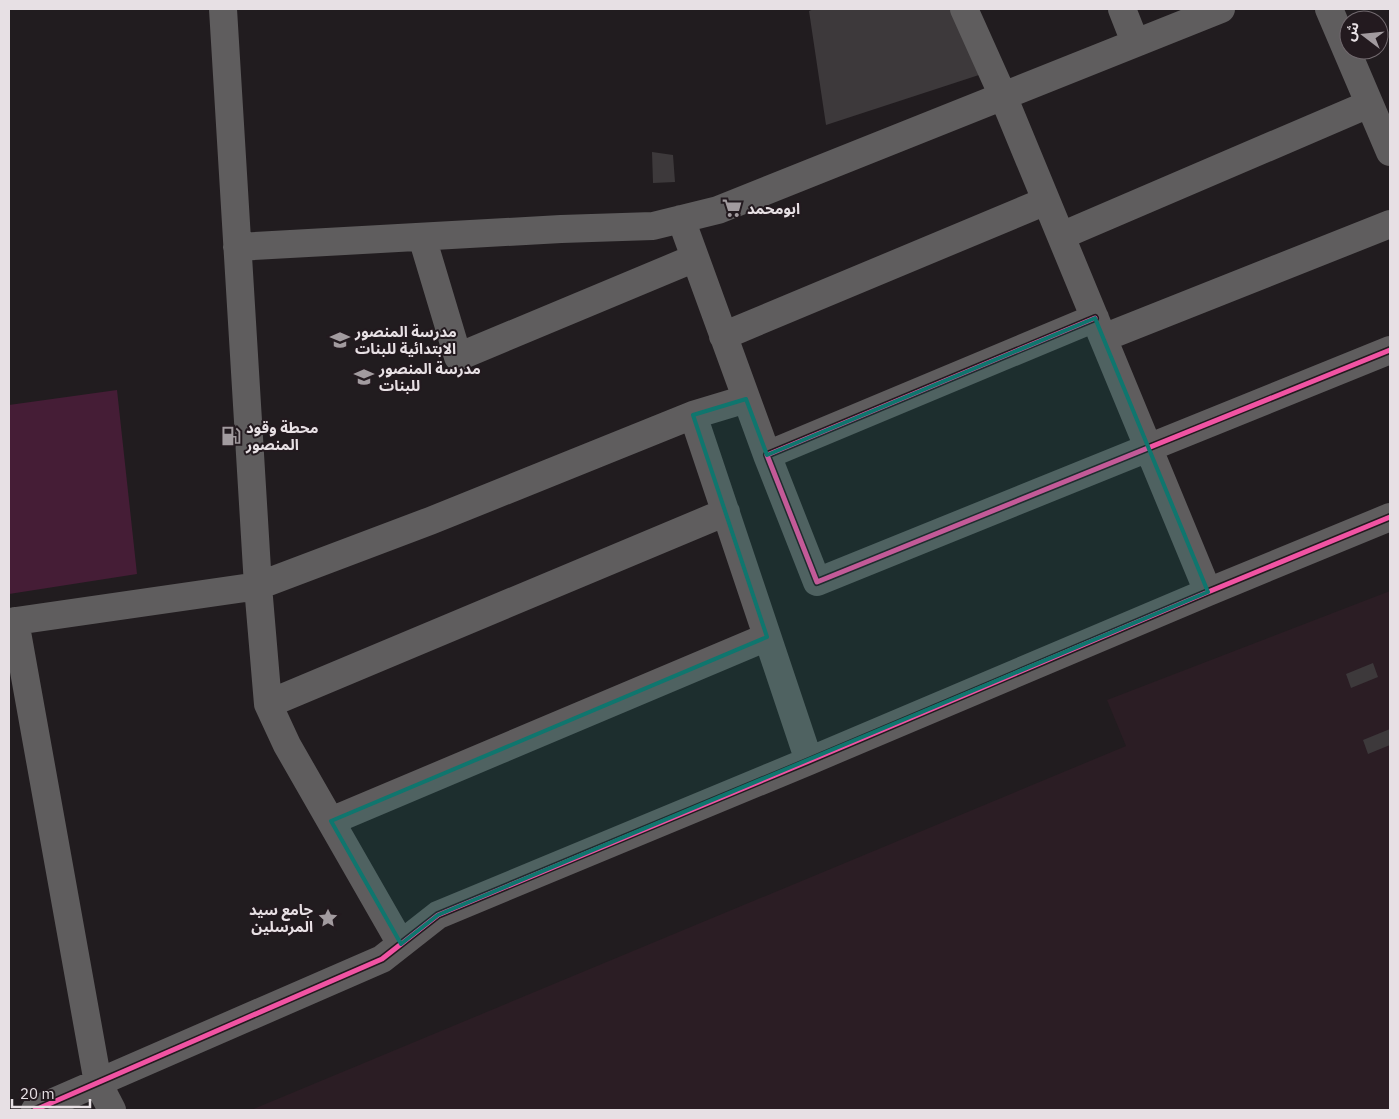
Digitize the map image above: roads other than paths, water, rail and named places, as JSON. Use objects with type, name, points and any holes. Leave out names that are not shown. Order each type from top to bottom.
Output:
[{"type":"street","points":[[223,9],[258,586],[268,704],[287,745],[401,944]]},
{"type":"street","points":[[964,9],[1003,96],[1208,592]]},
{"type":"street","points":[[1122,9],[1136,42]]},
{"type":"street","points":[[237,247],[422,236],[653,226],[718,210],[1221,9]]},
{"type":"street","points":[[1329,9],[1390,152]]},
{"type":"street","points":[[1061,236],[1369,104]]},
{"type":"street","points":[[723,336],[1046,201]]},
{"type":"street","points":[[681,219],[767,455],[817,582],[1390,350]]},
{"type":"street","points":[[767,455],[1099,328],[1390,224]]},
{"type":"street","points":[[422,236],[458,357],[695,258]]},
{"type":"street","points":[[112,1110],[98,1083],[12,622],[258,586],[430,521],[692,415],[746,398]]},
{"type":"street","points":[[692,415],[810,761]]},
{"type":"street","points":[[268,704],[726,512]]},
{"type":"street","points":[[35,1110],[382,959],[438,914],[810,761],[1390,517]]},
{"type":"street","points":[[331,821],[767,637]]},
{"type":"place","name":"ابومحمد","points":[[732,208]]},
{"type":"place","name":"مدرسة المنصور الابتدائية للبنات","points":[[340,340]]},
{"type":"place","name":"مدرسة المنصور للبنات","points":[[364,377]]},
{"type":"place","name":"محطة وقود المنصور","points":[[231,436]]},
{"type":"place","name":"جامع سيد المرسلين","points":[[328,918]]}]
